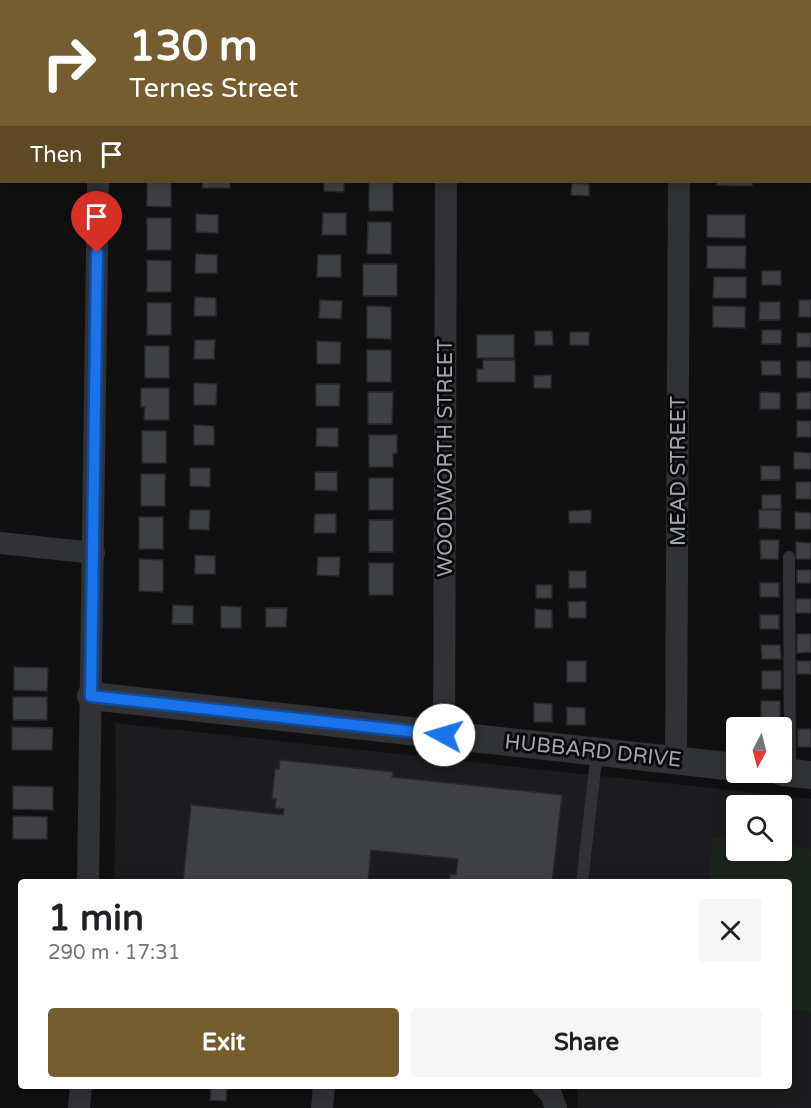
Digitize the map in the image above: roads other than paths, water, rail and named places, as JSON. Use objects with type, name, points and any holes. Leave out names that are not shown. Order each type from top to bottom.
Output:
[{"type":"street","points":[[88,879],[98,183]]},
{"type":"street","name":"WOODWORTH STREET","points":[[444,735],[446,183]]},
{"type":"street","name":"MEAD STREET","points":[[676,760],[679,183]]},
{"type":"street","points":[[0,543],[94,553]]},
{"type":"street","name":"HUBBARD DRIVE","points":[[91,696],[726,766]]},
{"type":"street","points":[[79,1108],[81,1089]]},
{"type":"street","points":[[322,1108],[324,1089]]},
{"type":"lane","points":[[789,557],[794,773]]},
{"type":"lane","points":[[582,879],[597,752]]}]
